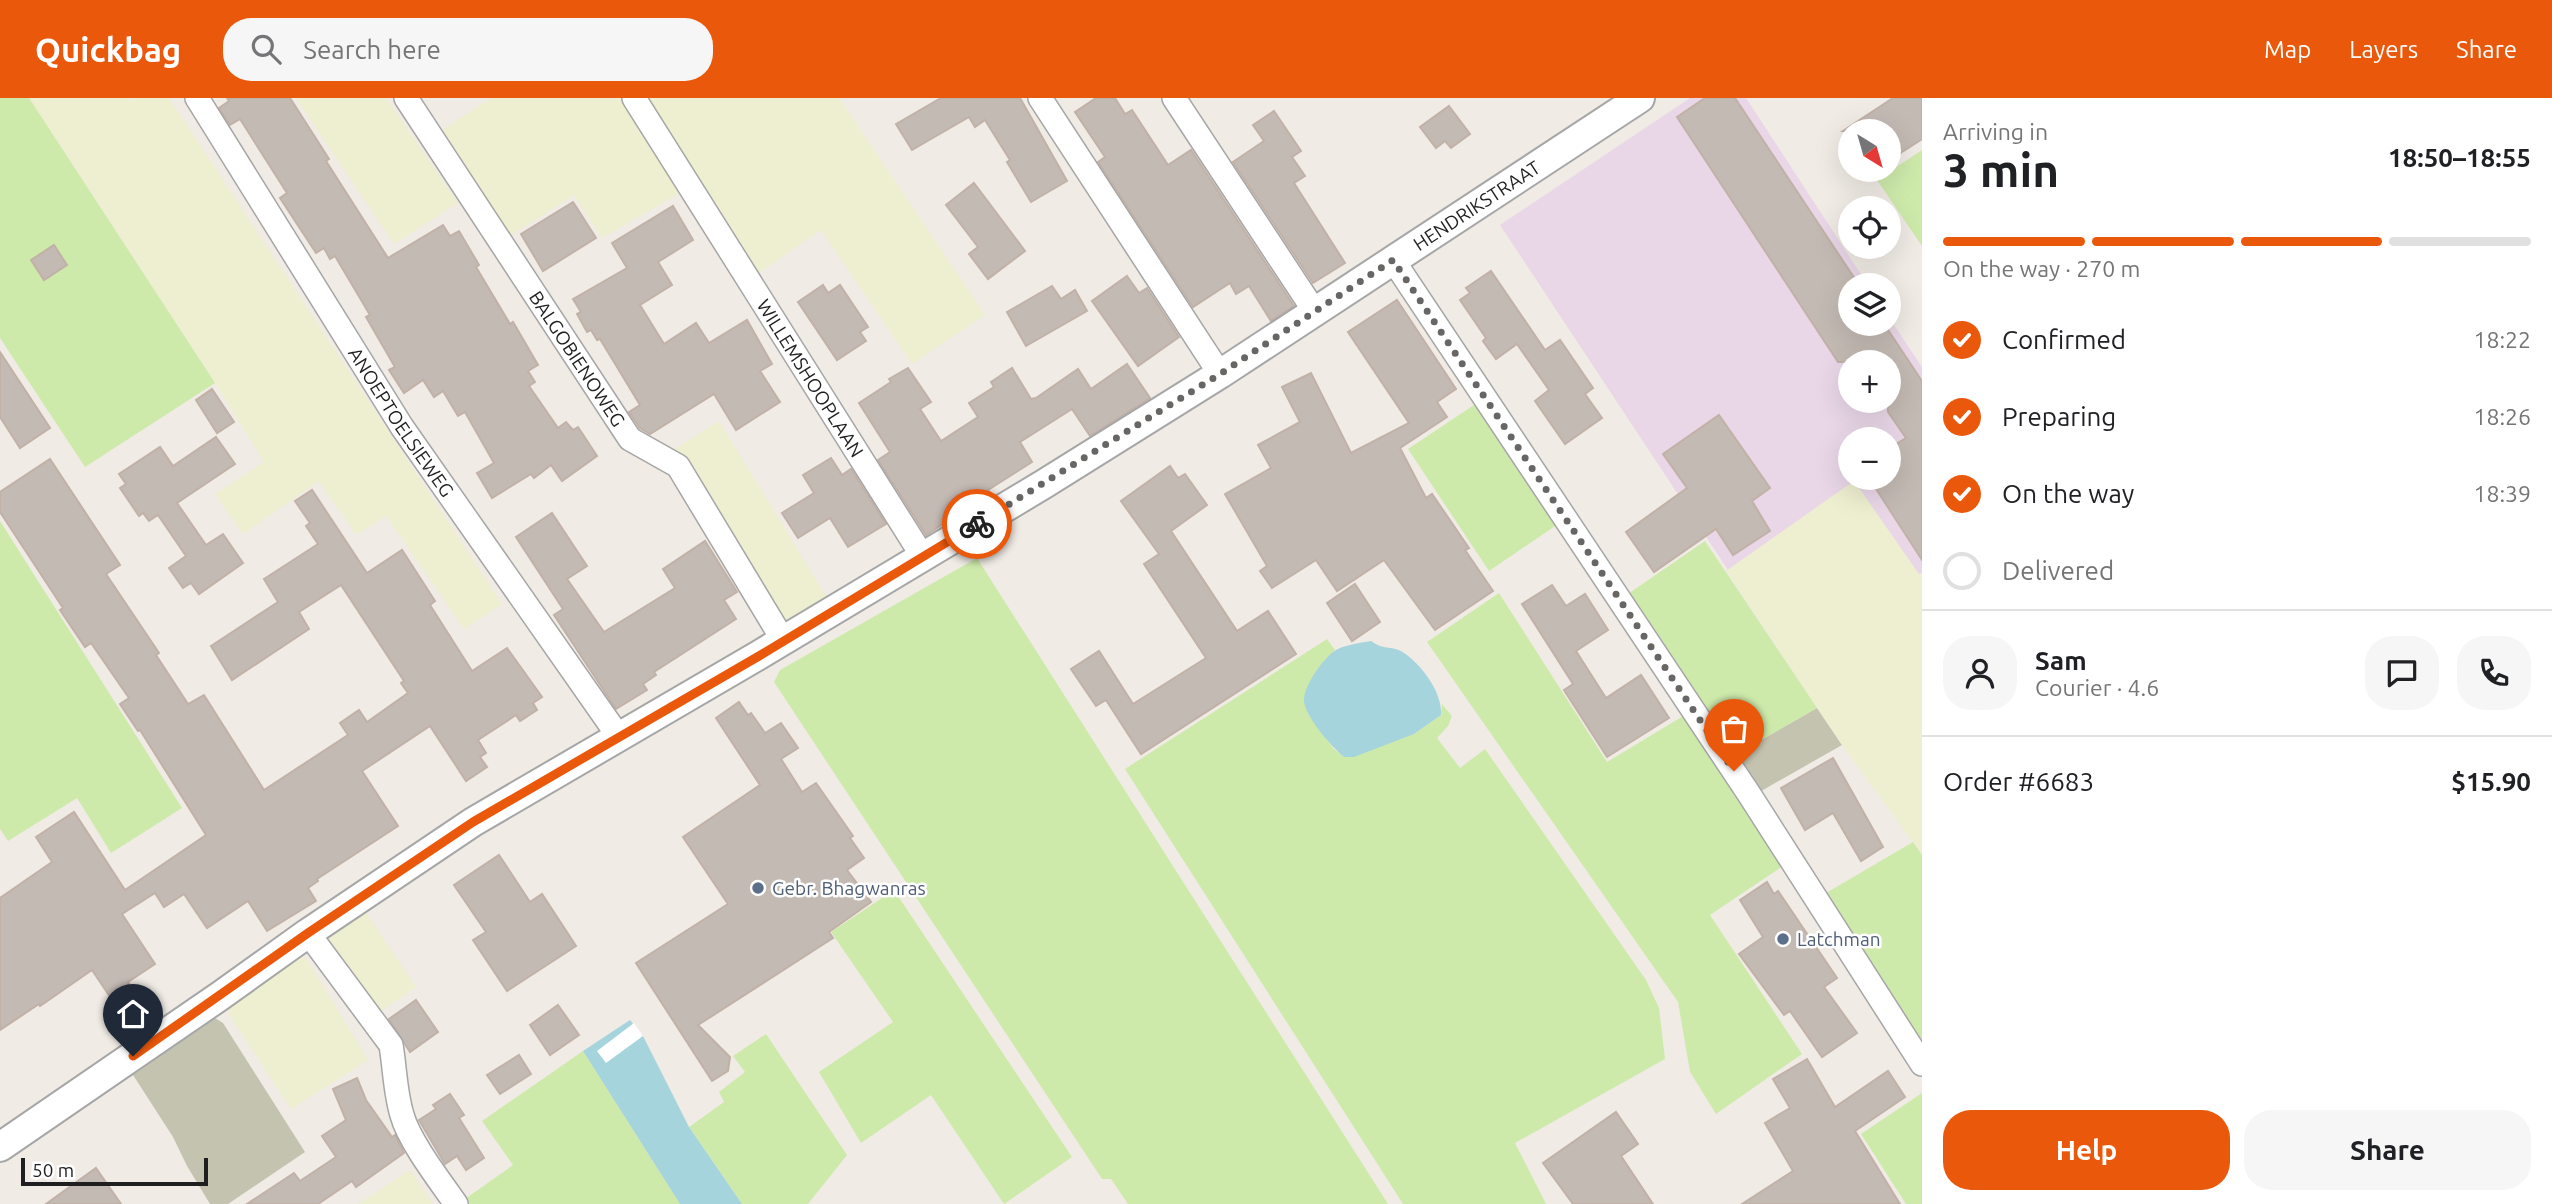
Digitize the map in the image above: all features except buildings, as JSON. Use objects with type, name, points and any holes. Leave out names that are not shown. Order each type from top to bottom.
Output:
[{"type":"street","name":"ANOEPTOELSIEWEG","points":[[197,98],[402,427],[619,737]]},
{"type":"street","name":"BALGOBIENOWEG","points":[[405,98],[630,439],[677,467],[783,640]]},
{"type":"street","name":"WILLEMSHOOPLAAN","points":[[634,98],[699,197],[923,557]]},
{"type":"street","points":[[1040,98],[1220,374]]},
{"type":"street","points":[[1174,98],[1315,312]]},
{"type":"street","name":"HENDRIKSTRAAT","points":[[0,1147],[473,822],[923,557],[1220,374],[1640,98]]},
{"type":"street","points":[[1393,260],[1742,782],[1922,1064]]},
{"type":"street","points":[[308,933],[391,1045],[395,1086],[403,1119],[430,1167],[456,1204]]},
{"type":"shaded area","points":[[29,98],[128,98],[130,101],[135,98],[169,98],[502,604],[464,629],[386,516],[356,535],[319,481],[243,534],[215,494],[264,462]]},
{"type":"shaded area","points":[[296,98],[386,98],[458,203],[394,244]]},
{"type":"shaded area","points":[[491,98],[839,98],[985,315],[912,364],[821,230],[750,279],[692,186],[602,238],[574,195],[500,242],[433,136]]},
{"type":"shaded area","points":[[1690,98],[1746,98],[1838,239],[1838,259],[1851,259],[1860,273],[1838,273],[1838,336],[1901,336],[1922,367],[1922,573],[1919,575],[1860,490],[1901,490],[1901,427],[1838,427],[1838,490],[1841,490],[1728,570],[1500,225]]},
{"type":"shaded area","points":[[719,421],[829,601],[775,633],[667,454]]},
{"type":"shaded area","points":[[1841,490],[1860,490],[1919,574],[1922,573],[1922,855],[1842,745],[1726,571]]},
{"type":"shaded area","points":[[1817,708],[1842,745],[1756,794],[1733,756]]},
{"type":"shaded area","points":[[364,910],[416,987],[368,1020],[322,944],[327,936]]},
{"type":"shaded area","points":[[299,958],[306,958],[368,1060],[291,1109],[229,1015],[231,1005]]},
{"type":"shaded area","points":[[215,1018],[223,1023],[305,1152],[228,1204],[210,1204],[173,1137],[133,1075]]},
{"type":"shaded area","points":[[410,1170],[433,1204],[358,1204]]},
{"type":"green space","points":[[0,98],[29,98],[215,383],[85,467],[0,338]]},
{"type":"green space","points":[[1922,150],[1922,246],[1901,215],[1901,196],[1888,196],[1878,182],[1901,182],[1901,164]]},
{"type":"green space","points":[[1480,401],[1561,522],[1489,571],[1408,449]]},
{"type":"green space","points":[[0,521],[182,808],[111,853],[77,798],[8,841],[0,829]]},
{"type":"green space","points":[[1705,541],[1817,708],[1733,756],[1625,596]]},
{"type":"green space","points":[[977,558],[1388,1204],[1128,1204],[1111,1179],[1102,1179],[774,682],[780,670]]},
{"type":"green space","points":[[1499,593],[1607,762],[1688,713],[1786,864],[1710,915],[1802,1054],[1716,1114],[1690,1072],[1678,1002],[1427,642]]},
{"type":"green space","points":[[1327,639],[1335,650],[1322,666],[1308,714],[1334,749],[1344,757],[1414,734],[1441,715],[1442,704],[1452,716],[1448,726],[1437,738],[1460,768],[1485,749],[1646,980],[1659,1008],[1665,1059],[1515,1143],[1546,1204],[1403,1204],[1125,769]]},
{"type":"green space","points":[[1913,842],[1922,855],[1922,1052],[1821,896]]},
{"type":"green space","points":[[894,890],[1072,1157],[1004,1204],[931,1095],[861,1143],[819,1072],[893,1022],[831,932]]},
{"type":"green space","points":[[766,1034],[847,1155],[808,1204],[742,1204],[689,1127],[724,1102],[719,1092],[745,1072],[733,1056]]},
{"type":"green space","points":[[583,1051],[680,1204],[458,1204],[513,1165],[482,1121]]},
{"type":"green space","points":[[1922,1093],[1922,1204],[1906,1204],[1861,1134]]},
{"type":"water","points":[[1371,641],[1379,646],[1401,651],[1416,663],[1434,688],[1441,706],[1441,715],[1414,734],[1354,757],[1344,757],[1313,722],[1305,706],[1305,693],[1315,673],[1333,652],[1346,646]]},
{"type":"water","points":[[630,1020],[643,1036],[689,1127],[742,1204],[680,1204],[583,1051]]},
{"type":"pier","points":[[634,1023],[643,1036],[606,1063],[597,1051]]},
{"type":"way so far","points":[[977,524],[1220,374],[1393,260],[1734,771]]},
{"type":"place","name":"Gebr. Bhagwanras","points":[[758,888]]},
{"type":"place","name":"Latchman","points":[[1783,939]]},
{"type":"route","points":[[133,1056],[308,933],[473,822],[759,656],[977,524]]}]
